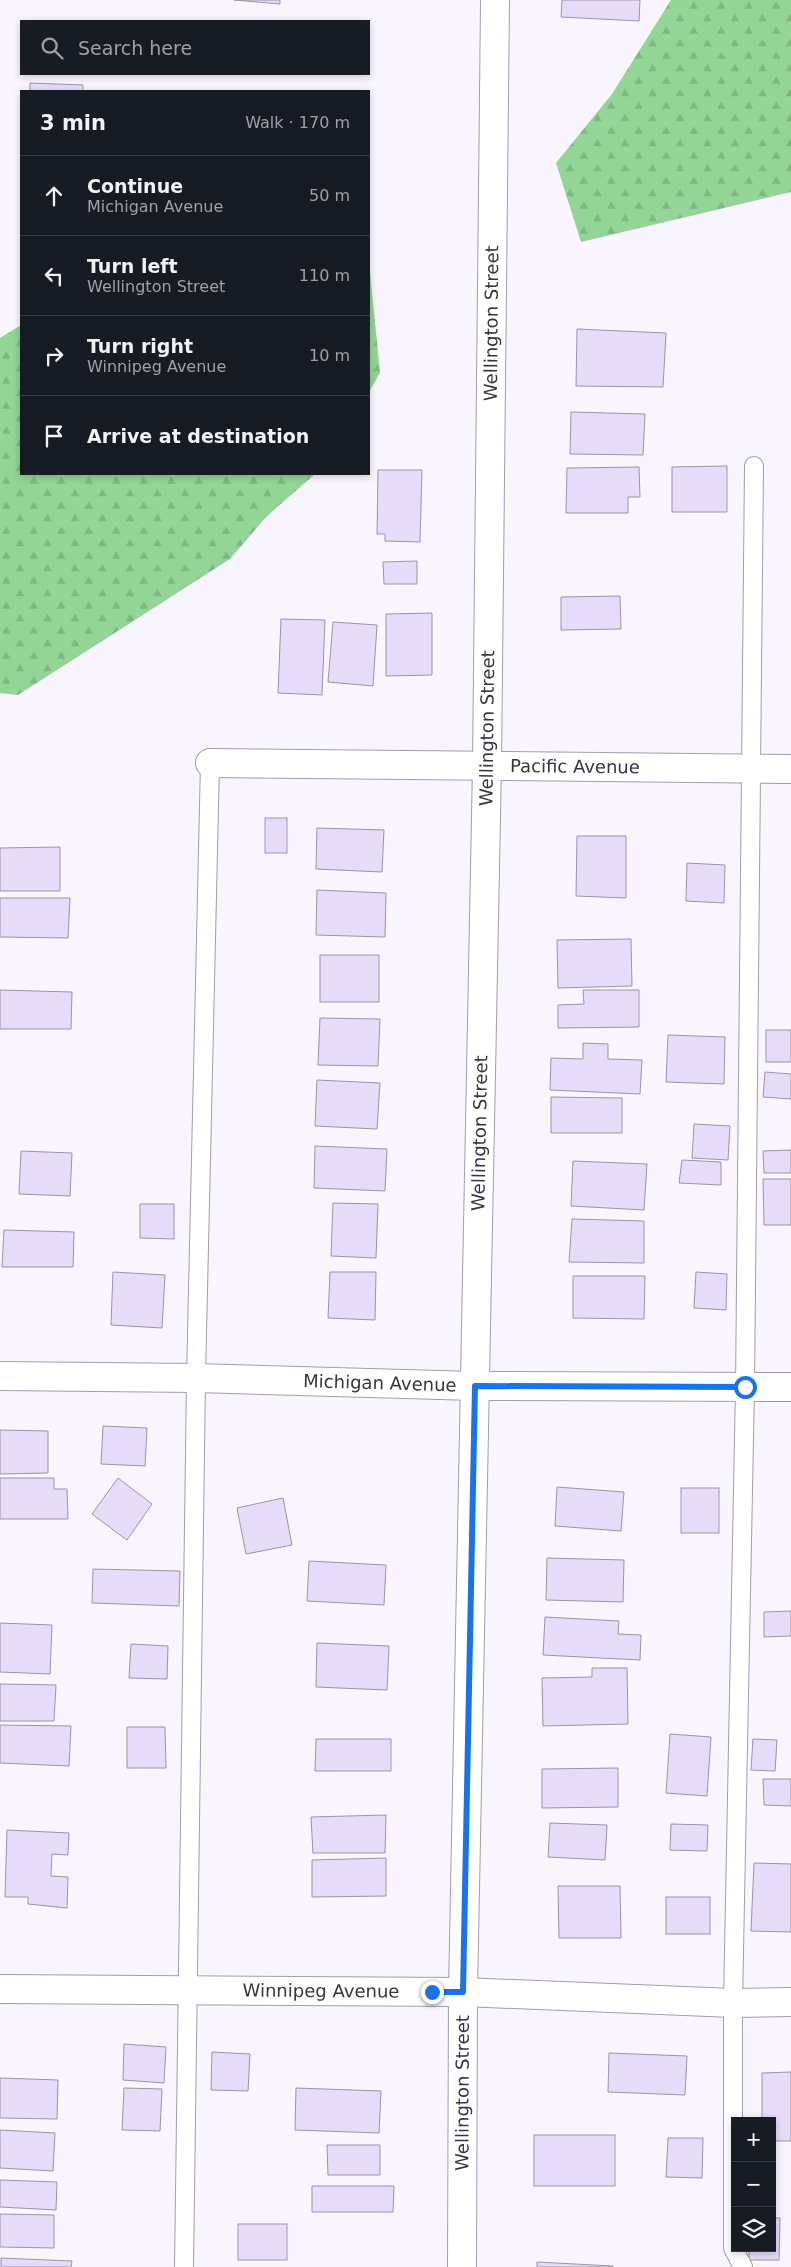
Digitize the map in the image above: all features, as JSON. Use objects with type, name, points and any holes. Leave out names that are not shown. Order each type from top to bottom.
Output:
[{"type":"street","name":"Wellington Street","points":[[462,2267],[463,1992],[488,766],[496,0]]},
{"type":"street","name":"Pacific Avenue","points":[[210,763],[791,770]]},
{"type":"street","name":"Michigan Avenue","points":[[0,1376],[196,1378],[475,1386],[791,1388]]},
{"type":"street","name":"Winnipeg Avenue","points":[[0,1989],[463,1992],[733,2003],[791,2002]]},
{"type":"lane","points":[[743,2267],[733,2248],[733,2003],[745,1387],[754,466]]},
{"type":"lane","points":[[184,2267],[196,1378],[210,763]]},
{"type":"green space","points":[[671,0],[791,0],[791,192],[581,242],[556,163],[612,94]]},
{"type":"green space","points":[[370,271],[380,373],[370,390]]},
{"type":"green space","points":[[20,326],[20,475],[314,475],[266,517],[230,559],[18,695],[0,693],[0,338]]},
{"type":"building","points":[[234,0],[280,0],[280,4]]},
{"type":"building","points":[[562,0],[640,0],[639,21],[561,17]]},
{"type":"building","points":[[30,83],[83,85],[83,90],[30,90]]},
{"type":"building","points":[[577,329],[666,333],[663,387],[576,386]]},
{"type":"building","points":[[571,412],[645,414],[643,455],[570,454]]},
{"type":"building","points":[[727,466],[727,512],[672,512],[672,467]]},
{"type":"building","points":[[639,467],[640,497],[628,497],[628,513],[566,513],[567,468]]},
{"type":"building","points":[[378,470],[422,470],[420,542],[385,541],[385,534],[377,534]]},
{"type":"building","points":[[417,561],[417,584],[384,584],[383,562]]},
{"type":"building","points":[[620,596],[621,629],[561,630],[561,597]]},
{"type":"building","points":[[432,613],[432,675],[386,676],[386,614]]},
{"type":"building","points":[[281,619],[325,620],[322,695],[278,693]]},
{"type":"building","points":[[333,622],[377,625],[373,686],[328,682]]},
{"type":"building","points":[[265,818],[287,818],[287,853],[265,853]]},
{"type":"building","points":[[317,828],[384,830],[382,872],[316,869]]},
{"type":"building","points":[[577,836],[626,836],[626,898],[576,896]]},
{"type":"building","points":[[60,847],[60,891],[0,891],[0,848]]},
{"type":"building","points":[[687,863],[725,865],[724,903],[686,901]]},
{"type":"building","points":[[317,890],[386,893],[385,937],[316,935]]},
{"type":"building","points":[[0,898],[70,898],[68,938],[0,937]]},
{"type":"building","points":[[631,939],[632,986],[558,988],[557,940]]},
{"type":"building","points":[[320,955],[379,955],[379,1002],[320,1002]]},
{"type":"building","points":[[0,990],[72,992],[71,1029],[0,1029]]},
{"type":"building","points":[[583,990],[639,990],[639,1027],[558,1028],[558,1005],[584,1004]]},
{"type":"building","points":[[320,1018],[380,1019],[378,1066],[318,1065]]},
{"type":"building","points":[[766,1030],[791,1030],[791,1062],[766,1062]]},
{"type":"building","points":[[668,1035],[725,1037],[724,1084],[666,1082]]},
{"type":"building","points":[[583,1043],[608,1044],[608,1059],[642,1060],[640,1094],[550,1090],[551,1058],[583,1059]]},
{"type":"building","points":[[765,1072],[791,1074],[791,1099],[763,1097]]},
{"type":"building","points":[[317,1080],[380,1083],[377,1129],[315,1126]]},
{"type":"building","points":[[551,1097],[622,1098],[622,1133],[551,1133]]},
{"type":"building","points":[[694,1124],[730,1126],[728,1160],[692,1158]]},
{"type":"building","points":[[315,1146],[387,1149],[385,1191],[314,1188]]},
{"type":"building","points":[[791,1150],[791,1173],[764,1173],[763,1151]]},
{"type":"building","points":[[21,1151],[72,1153],[70,1196],[19,1194]]},
{"type":"building","points":[[682,1160],[721,1162],[721,1185],[679,1183]]},
{"type":"building","points":[[573,1161],[647,1164],[644,1210],[571,1206]]},
{"type":"building","points":[[763,1179],[791,1179],[791,1225],[764,1225]]},
{"type":"building","points":[[333,1203],[378,1204],[376,1258],[331,1256]]},
{"type":"building","points":[[140,1204],[174,1204],[174,1239],[140,1238]]},
{"type":"building","points":[[572,1219],[644,1221],[644,1263],[569,1262]]},
{"type":"building","points":[[4,1230],[74,1232],[73,1267],[2,1267]]},
{"type":"building","points":[[113,1272],[165,1275],[162,1328],[111,1325]]},
{"type":"building","points":[[330,1272],[376,1272],[375,1320],[328,1318]]},
{"type":"building","points":[[696,1272],[727,1274],[726,1310],[694,1308]]},
{"type":"building","points":[[573,1276],[645,1276],[644,1319],[573,1318]]},
{"type":"building","points":[[103,1426],[147,1428],[145,1466],[101,1464]]},
{"type":"building","points":[[0,1430],[48,1431],[48,1473],[0,1474]]},
{"type":"building","points":[[0,1478],[54,1478],[54,1489],[67,1489],[68,1519],[0,1519]]},
{"type":"building","points":[[118,1478],[152,1504],[127,1540],[92,1514]]},
{"type":"building","points":[[557,1487],[624,1492],[621,1531],[555,1526]]},
{"type":"building","points":[[681,1488],[719,1488],[719,1533],[681,1533]]},
{"type":"building","points":[[283,1498],[292,1545],[246,1554],[237,1508]]},
{"type":"building","points":[[547,1558],[624,1560],[623,1602],[546,1600]]},
{"type":"building","points":[[309,1561],[386,1565],[384,1605],[307,1601]]},
{"type":"building","points":[[93,1569],[180,1571],[179,1606],[92,1603]]},
{"type":"building","points":[[791,1611],[791,1636],[764,1637],[764,1612]]},
{"type":"building","points":[[545,1617],[619,1621],[618,1634],[641,1635],[640,1660],[543,1655]]},
{"type":"building","points":[[0,1623],[52,1625],[50,1674],[0,1672]]},
{"type":"building","points":[[317,1643],[389,1646],[387,1690],[316,1687]]},
{"type":"building","points":[[131,1644],[168,1646],[167,1679],[129,1678]]},
{"type":"building","points":[[592,1668],[627,1668],[628,1724],[543,1726],[542,1678],[592,1677]]},
{"type":"building","points":[[0,1684],[56,1685],[54,1721],[0,1721]]},
{"type":"building","points":[[0,1725],[71,1726],[69,1766],[0,1763]]},
{"type":"building","points":[[127,1727],[165,1727],[166,1768],[127,1768]]},
{"type":"building","points":[[670,1734],[711,1737],[707,1796],[666,1793]]},
{"type":"building","points":[[316,1739],[391,1739],[391,1771],[315,1771]]},
{"type":"building","points":[[753,1739],[777,1740],[775,1771],[751,1770]]},
{"type":"building","points":[[618,1768],[618,1807],[542,1808],[542,1769]]},
{"type":"building","points":[[763,1779],[791,1779],[791,1806],[764,1805]]},
{"type":"building","points":[[386,1815],[385,1853],[313,1853],[311,1817]]},
{"type":"building","points":[[550,1823],[607,1825],[605,1860],[548,1857]]},
{"type":"building","points":[[671,1824],[708,1825],[707,1851],[670,1850]]},
{"type":"building","points":[[7,1830],[69,1833],[68,1855],[52,1854],[51,1876],[68,1877],[67,1908],[28,1904],[28,1897],[5,1897]]},
{"type":"building","points":[[386,1858],[386,1896],[312,1897],[312,1860]]},
{"type":"building","points":[[754,1863],[791,1864],[791,1932],[751,1931]]},
{"type":"building","points":[[558,1886],[620,1886],[621,1938],[559,1938]]},
{"type":"building","points":[[666,1897],[710,1897],[710,1934],[666,1934]]},
{"type":"building","points":[[124,2044],[166,2047],[164,2083],[123,2080]]},
{"type":"building","points":[[212,2052],[250,2054],[248,2091],[211,2090]]},
{"type":"building","points":[[609,2053],[687,2056],[685,2095],[608,2092]]},
{"type":"building","points":[[791,2072],[791,2141],[776,2141],[776,2117],[762,2117],[762,2073]]},
{"type":"building","points":[[0,2078],[58,2080],[57,2119],[0,2118]]},
{"type":"building","points":[[124,2088],[162,2089],[160,2131],[122,2130]]},
{"type":"building","points":[[296,2088],[381,2091],[379,2133],[295,2130]]},
{"type":"building","points":[[0,2130],[55,2133],[53,2171],[0,2168]]},
{"type":"building","points":[[534,2135],[615,2135],[615,2186],[534,2186]]},
{"type":"building","points":[[668,2138],[703,2138],[702,2178],[666,2177]]},
{"type":"building","points":[[327,2145],[380,2145],[380,2175],[328,2175]]},
{"type":"building","points":[[0,2180],[57,2182],[56,2210],[0,2207]]},
{"type":"building","points":[[312,2186],[394,2186],[393,2212],[312,2212]]},
{"type":"building","points":[[0,2214],[54,2215],[54,2248],[0,2247]]},
{"type":"building","points":[[776,2218],[780,2218],[779,2260],[749,2260],[749,2252],[776,2252]]},
{"type":"building","points":[[238,2224],[287,2224],[287,2260],[238,2260]]},
{"type":"building","points":[[1,2258],[72,2261],[71,2267],[1,2267]]},
{"type":"building","points":[[537,2262],[613,2266],[613,2267],[537,2267]]},
{"type":"route","points":[[432,1992],[463,1992],[475,1386],[745,1387]]}]
